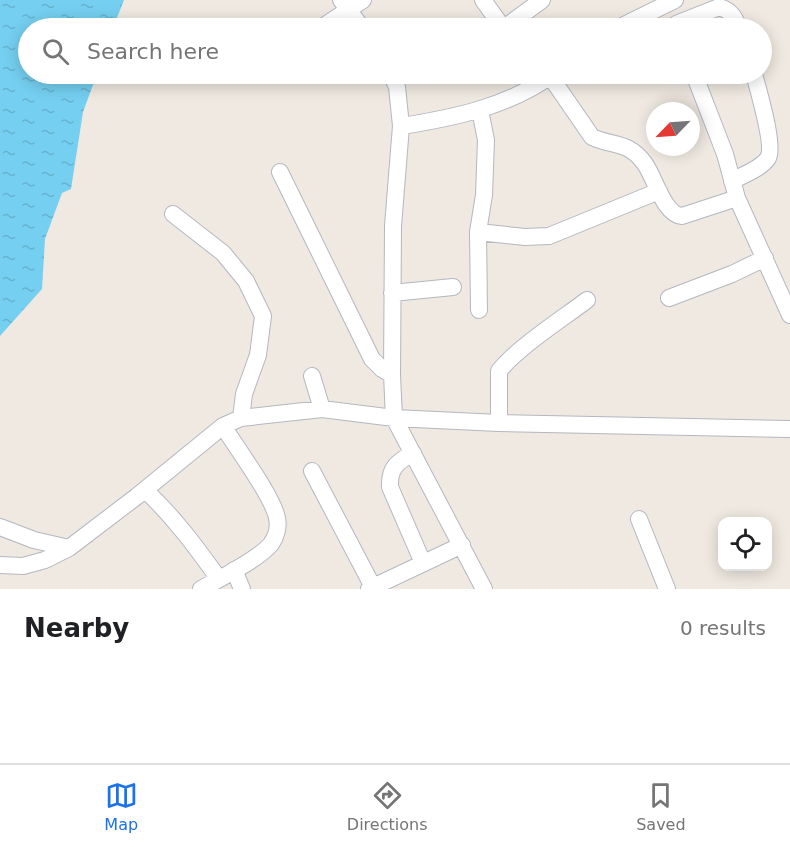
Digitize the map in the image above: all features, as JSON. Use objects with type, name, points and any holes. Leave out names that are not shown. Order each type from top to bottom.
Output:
[{"type":"street","points":[[331,18],[344,5],[363,0]]},
{"type":"street","points":[[483,0],[496,18]]},
{"type":"street","points":[[517,18],[542,0]]},
{"type":"street","points":[[637,18],[670,1],[675,18]]},
{"type":"street","points":[[344,5],[354,18]]},
{"type":"street","points":[[695,18],[719,7],[726,8],[734,18]]},
{"type":"street","points":[[396,84],[401,126],[393,226],[394,418],[484,589]]},
{"type":"street","points":[[401,126],[480,110],[509,99],[525,84]]},
{"type":"street","points":[[558,84],[592,137],[622,144],[634,151],[645,165],[669,209],[676,216],[737,198]]},
{"type":"street","points":[[698,84],[715,125],[737,198],[790,315]]},
{"type":"street","points":[[732,181],[763,163],[768,159],[771,151],[756,84]]},
{"type":"street","points":[[479,310],[478,232],[484,195],[486,156],[486,140],[480,110]]},
{"type":"street","points":[[280,172],[372,359],[392,375]]},
{"type":"street","points":[[478,232],[525,237],[549,236],[659,191]]},
{"type":"street","points":[[173,214],[223,253],[246,281],[263,316],[258,355],[244,394],[241,418]]},
{"type":"street","points":[[669,298],[732,274],[765,258]]},
{"type":"street","points":[[392,293],[453,287]]},
{"type":"street","points":[[499,423],[499,371],[527,346],[587,300]]},
{"type":"street","points":[[312,376],[322,409]]},
{"type":"street","points":[[0,565],[23,566],[45,560],[69,548],[223,426],[241,418],[322,409],[394,418],[499,423],[790,429]]},
{"type":"street","points":[[201,589],[260,554],[277,533],[277,517],[267,495],[223,426]]},
{"type":"street","points":[[412,453],[393,467],[390,487],[423,563]]},
{"type":"street","points":[[312,471],[372,588],[462,546]]},
{"type":"street","points":[[145,490],[190,539],[242,589]]},
{"type":"street","points":[[639,519],[667,589]]},
{"type":"street","points":[[0,527],[34,540],[69,548]]},
{"type":"water","points":[[0,0],[124,0],[117,18],[18,18],[18,84],[93,84],[83,112],[71,189],[62,193],[45,239],[42,289],[0,336]]}]
